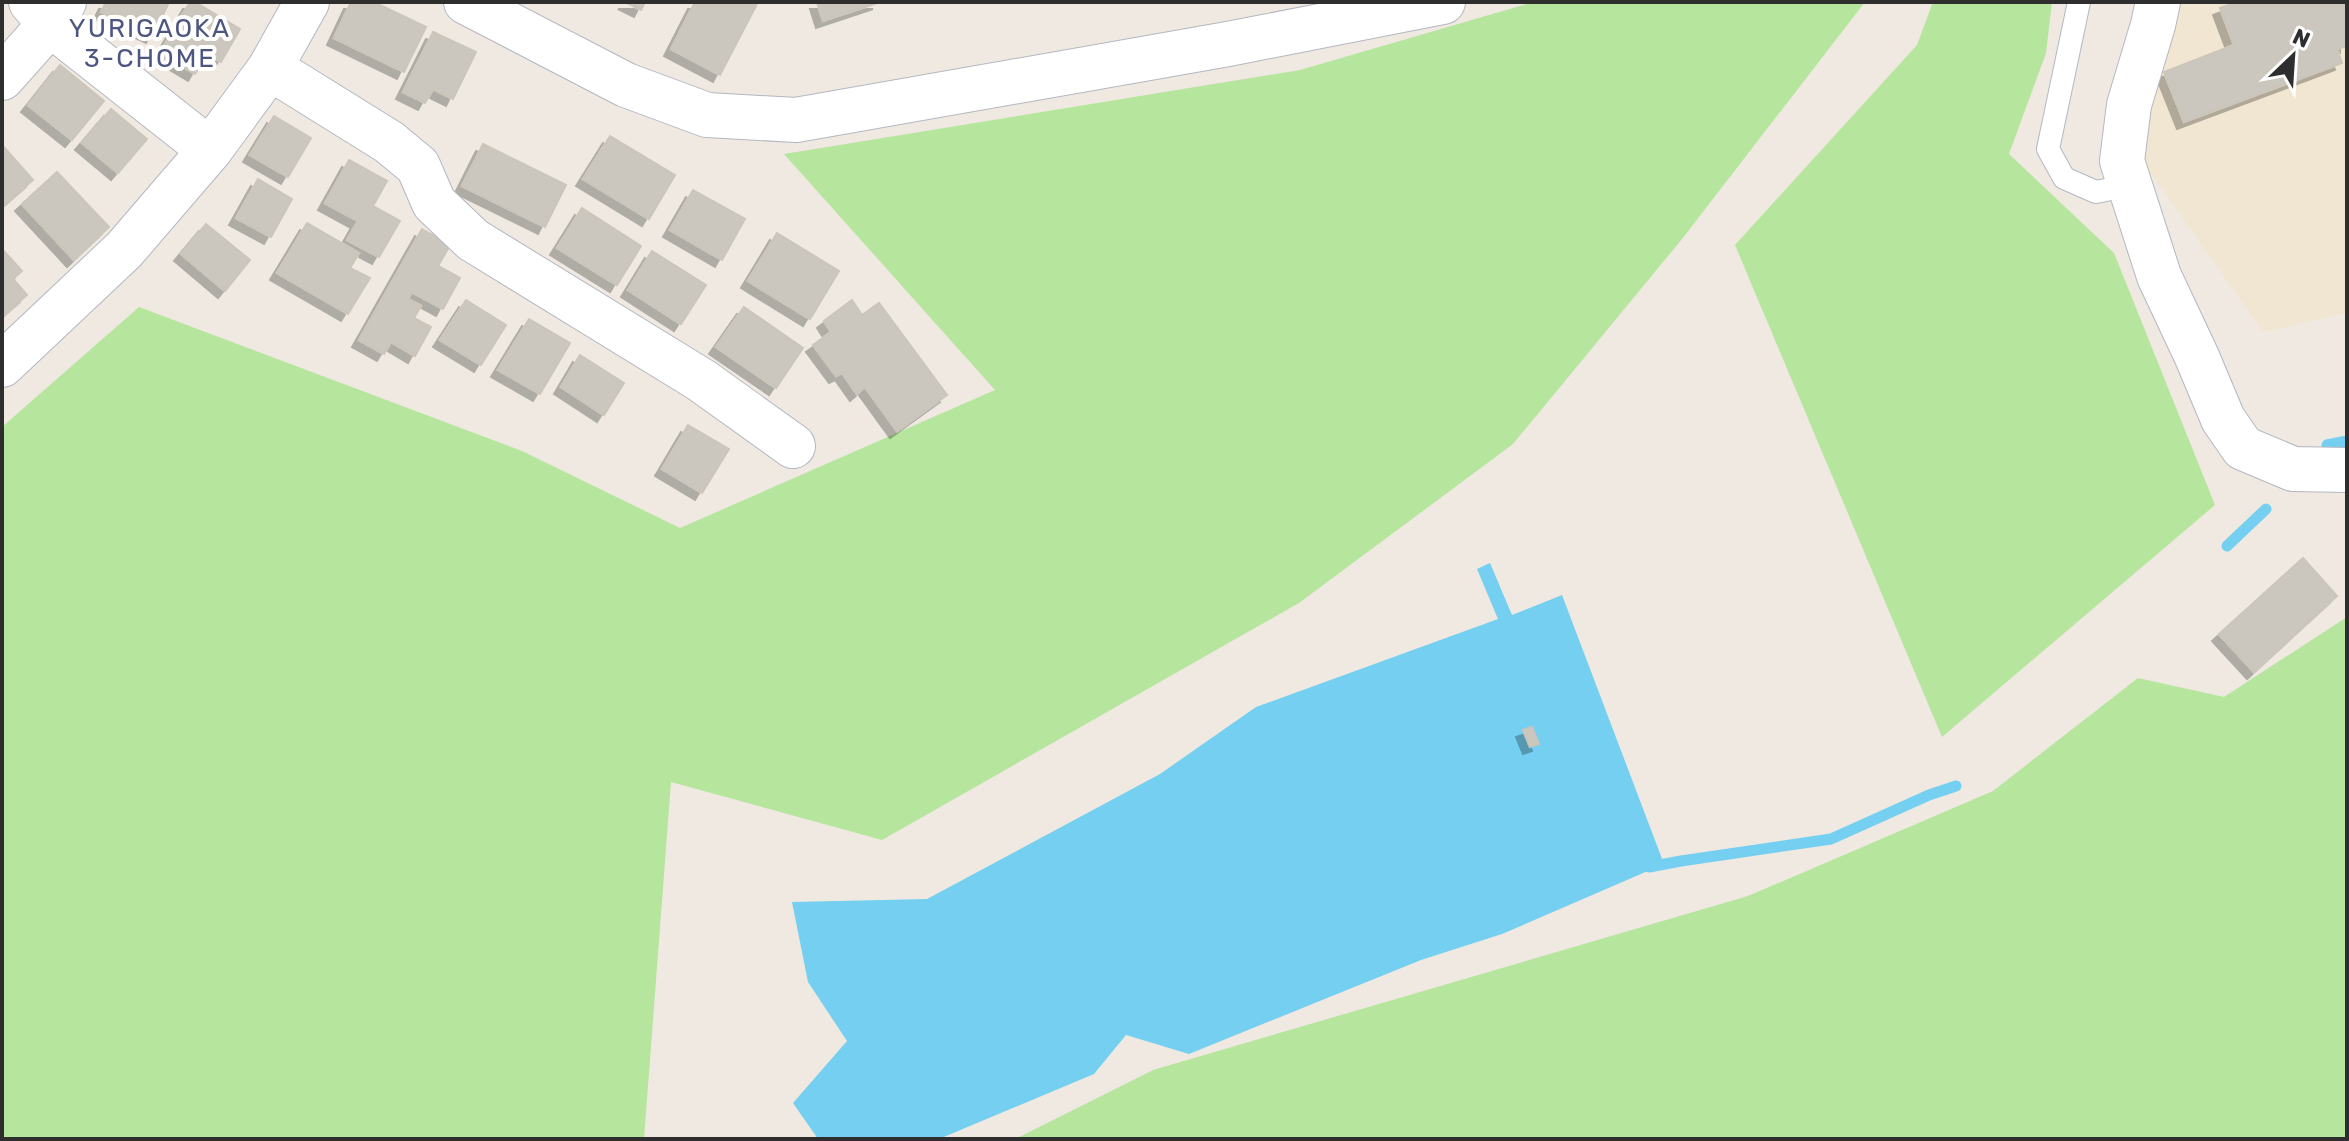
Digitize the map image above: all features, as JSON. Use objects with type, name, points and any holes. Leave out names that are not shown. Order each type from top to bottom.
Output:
[{"type":"street","points":[[2,365],[124,250],[210,150],[270,68],[307,2]]},
{"type":"street","points":[[466,2],[626,85],[707,115],[796,120],[1228,44],[1443,2]]},
{"type":"street","points":[[2158,2],[2129,105],[2122,161],[2159,276],[2223,419],[2243,448],[2293,469],[2347,470]]},
{"type":"street","points":[[2,78],[49,9],[210,150]]},
{"type":"street","points":[[270,68],[389,142],[418,166],[434,203],[473,240],[701,380],[793,446]]},
{"type":"lane","points":[[2079,2],[2048,149],[2064,178],[2096,192],[2130,185]]},
{"type":"shaded area","points":[[2160,2],[2347,2],[2347,313],[2263,332],[2141,159]]},
{"type":"green space","points":[[1534,2],[1865,2],[1682,239],[1513,444],[1299,603],[882,840],[671,782],[644,1139],[2,1139],[2,427],[139,307],[522,451],[680,528],[995,390],[784,154],[1300,70]]},
{"type":"green space","points":[[1933,2],[2052,2],[2046,53],[2009,154],[2114,253],[2215,505],[1942,737],[1735,245],[1917,45]]},
{"type":"green space","points":[[2347,617],[2347,1139],[1015,1139],[1153,1070],[1748,896],[1993,791],[2138,678],[2224,697]]},
{"type":"water","points":[[1490,563],[1512,615],[1562,595],[1664,864],[1502,934],[1421,960],[1189,1054],[1126,1035],[1094,1074],[939,1139],[818,1139],[793,1103],[847,1041],[808,982],[792,902],[927,899],[1160,774],[1256,707],[1498,619],[1477,569]]},
{"type":"building","points":[[106,2],[169,2],[153,36],[101,12]]},
{"type":"building","points":[[190,2],[240,29],[221,62],[207,54],[195,74],[160,53]]},
{"type":"building","points":[[351,2],[374,2],[426,27],[404,72],[334,38]]},
{"type":"building","points":[[625,2],[645,2],[641,10]]},
{"type":"building","points":[[695,2],[758,2],[720,75],[671,49]]},
{"type":"building","points":[[817,2],[880,2],[823,21]]},
{"type":"building","points":[[2236,2],[2347,2],[2347,46],[2337,49],[2342,63],[2184,122],[2164,72],[2234,45],[2220,8]]},
{"type":"building","points":[[433,32],[476,52],[453,99],[433,89],[425,103],[403,92]]},
{"type":"building","points":[[60,65],[104,101],[72,140],[28,105]]},
{"type":"building","points":[[111,109],[147,139],[118,173],[82,143]]},
{"type":"building","points":[[274,116],[311,138],[288,177],[250,155]]},
{"type":"building","points":[[610,136],[675,175],[649,219],[583,179]]},
{"type":"building","points":[[483,144],[566,185],[545,227],[462,186]]},
{"type":"building","points":[[2,145],[33,180],[2,207]]},
{"type":"building","points":[[349,160],[387,181],[373,206],[400,221],[379,257],[347,240],[358,221],[325,203]]},
{"type":"building","points":[[57,172],[109,227],[74,260],[22,204]]},
{"type":"building","points":[[258,179],[292,199],[271,237],[236,218]]},
{"type":"building","points":[[693,190],[745,219],[722,260],[670,230]]},
{"type":"building","points":[[582,208],[641,246],[617,285],[557,248]]},
{"type":"building","points":[[307,223],[359,253],[350,268],[370,278],[348,314],[277,273]]},
{"type":"building","points":[[206,224],[250,260],[225,291],[181,254]]},
{"type":"building","points":[[422,229],[450,245],[438,266],[460,278],[443,309],[412,292],[408,299],[421,306],[414,318],[431,327],[415,356],[391,342],[384,354],[359,340]]},
{"type":"building","points":[[777,233],[839,271],[810,319],[748,281]]},
{"type":"building","points":[[2,249],[22,271],[13,279],[27,295],[2,317]]},
{"type":"building","points":[[652,251],[706,285],[681,324],[628,290]]},
{"type":"building","points":[[466,300],[506,325],[481,365],[440,340]]},
{"type":"building","points":[[852,300],[862,315],[879,303],[947,395],[897,431],[865,387],[857,394],[842,373],[836,376],[813,345],[831,332],[824,321]]},
{"type":"building","points":[[744,307],[803,348],[776,388],[716,347]]},
{"type":"building","points":[[529,319],[570,343],[540,394],[498,370]]},
{"type":"building","points":[[580,355],[624,383],[604,415],[561,387]]},
{"type":"building","points":[[688,425],[729,449],[702,493],[662,469]]},
{"type":"building","points":[[2303,558],[2337,596],[2254,672],[2219,634]]},
{"type":"building","points":[[1532,727],[1539,744],[1530,747],[1523,730]]},
{"type":"waterway","points":[[2327,445],[2347,441]]},
{"type":"waterway","points":[[2227,546],[2266,509]]},
{"type":"waterway","points":[[1649,867],[1831,839],[1956,786]]},
{"type":"district","name":"YURIGAOKA 3-CHOME","points":[[150,43]]}]
